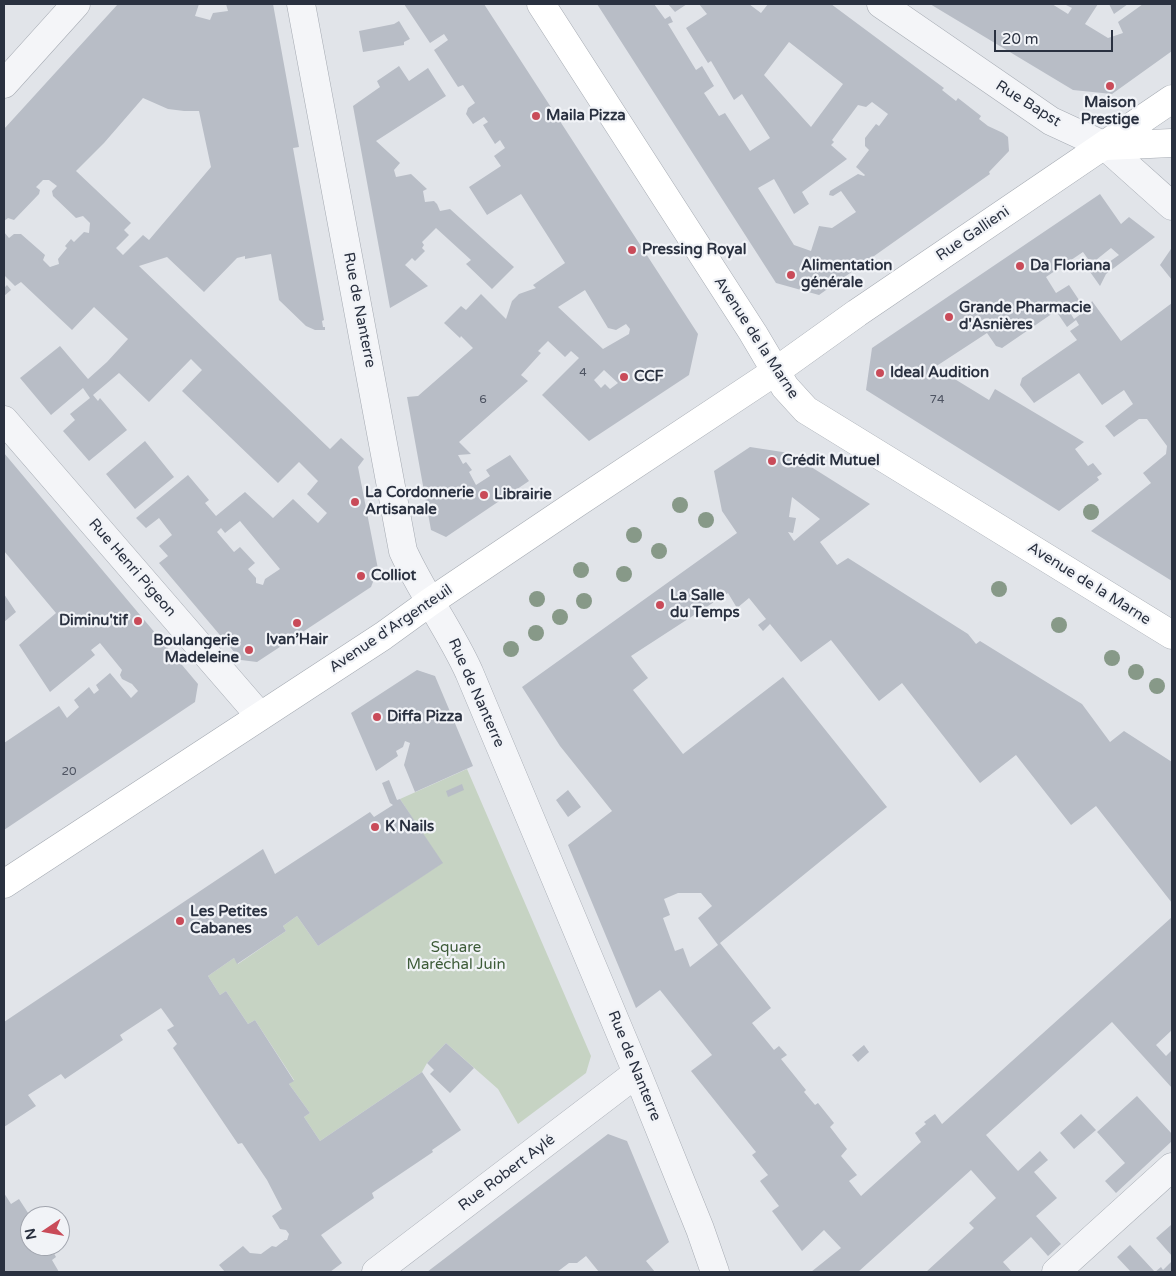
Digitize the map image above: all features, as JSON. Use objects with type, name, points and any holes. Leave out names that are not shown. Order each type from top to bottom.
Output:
[{"type":"main road","name":"Avenue de la Marne","points":[[541,4],[785,387],[806,410],[1172,635]]},
{"type":"main road","name":"Rue Gallieni","points":[[776,371],[869,305],[1172,100]]},
{"type":"main road","points":[[1106,146],[1172,143]]},
{"type":"main road","name":"Avenue d'Argenteuil","points":[[4,884],[383,636],[430,602],[776,371]]},
{"type":"street","points":[[4,84],[76,4]]},
{"type":"street","name":"Rue de Nanterre","points":[[301,4],[403,551],[414,574],[460,651],[637,1073],[700,1229],[714,1272]]},
{"type":"street","name":"Rue Bapst","points":[[881,4],[1051,121],[1106,146],[1172,206]]},
{"type":"street","name":"Rue Henri Pigeon","points":[[4,420],[260,716]]},
{"type":"street","name":"Rue Robert Aylé","points":[[376,1272],[637,1073]]},
{"type":"street","points":[[1056,1272],[1172,1166]]},
{"type":"green space","name":"Square Maréchal Juin","points":[[467,769],[591,1056],[586,1073],[518,1124],[498,1089],[446,1043],[427,1063],[422,1072],[320,1141],[304,1117],[310,1113],[289,1084],[294,1080],[255,1020],[248,1024],[226,991],[220,995],[208,976],[234,958],[238,964],[286,931],[283,926],[297,916],[318,946],[442,863],[400,799]]},
{"type":"building","points":[[118,4],[199,4],[195,16],[210,20],[213,13],[228,11],[226,4],[273,4],[299,147],[293,148],[325,330],[315,330],[306,326],[279,300],[271,254],[245,259],[245,256],[237,258],[204,292],[167,257],[139,266],[330,449],[341,438],[364,459],[358,467],[378,569],[371,587],[257,662],[241,660],[159,563],[168,556],[159,546],[172,535],[159,518],[146,528],[136,518],[188,475],[209,500],[205,503],[216,516],[245,492],[273,518],[293,499],[318,523],[327,513],[307,494],[318,481],[299,462],[278,483],[182,391],[202,370],[191,359],[149,402],[119,373],[93,395],[98,401],[100,398],[127,430],[89,461],[63,431],[75,420],[70,414],[90,398],[83,388],[51,415],[20,378],[60,346],[88,379],[128,339],[94,307],[72,330],[21,282],[15,286],[4,275],[4,232],[9,238],[14,234],[21,234],[45,255],[43,260],[50,267],[59,264],[58,259],[67,248],[65,246],[71,239],[74,242],[84,232],[89,233],[90,223],[83,216],[76,218],[53,196],[52,191],[57,186],[49,180],[43,180],[36,187],[40,190],[39,194],[14,220],[8,218],[4,221],[4,129]],"holes":[[[143,98],[168,109],[199,111],[211,167],[149,240],[143,235],[123,255],[116,248],[129,235],[124,230],[131,223],[76,171],[104,143]],[[240,521],[280,569],[265,579],[263,585],[256,583],[256,578],[248,569],[255,563],[240,547],[234,552],[217,532],[221,528],[225,533]]]},
{"type":"building","points":[[404,4],[484,4],[698,334],[689,375],[589,441],[542,395],[579,358],[571,351],[565,357],[548,341],[538,351],[541,353],[521,375],[528,381],[459,442],[471,454],[458,455],[463,464],[466,462],[472,470],[469,472],[476,485],[490,476],[486,470],[510,455],[529,481],[446,537],[431,530],[407,397],[418,396],[473,348],[444,323],[461,306],[466,310],[481,294],[506,319],[512,301],[519,294],[536,288],[533,285],[565,263],[521,194],[487,215],[469,187],[501,166],[494,156],[505,148],[500,140],[495,144],[483,125],[488,122],[484,117],[473,124],[466,114],[468,108],[475,103],[463,85],[458,87],[434,50],[448,40],[444,34],[430,43]],"holes":[[[585,290],[608,328],[616,330],[626,324],[630,329],[629,334],[603,349],[558,307]],[[604,370],[618,383],[610,389],[605,384],[601,388],[594,380]]]},
{"type":"building","points":[[597,4],[654,4],[665,19],[670,16],[673,22],[668,24],[696,70],[702,66],[714,86],[704,93],[719,116],[725,113],[750,151],[770,138],[742,94],[734,100],[711,61],[708,63],[686,28],[707,14],[699,4],[749,4],[761,13],[768,4],[831,4],[944,88],[942,90],[956,101],[958,98],[981,116],[979,119],[988,126],[1008,137],[1009,151],[989,172],[990,174],[819,295],[776,283]],"holes":[[[789,42],[843,84],[811,127],[764,75]],[[872,102],[888,114],[879,126],[876,124],[865,138],[865,146],[869,150],[856,167],[865,175],[858,174],[830,191],[829,195],[833,196],[841,191],[856,212],[832,228],[819,226],[811,251],[794,245],[758,188],[774,179],[794,214],[809,204],[802,192],[847,159],[831,145],[834,142],[832,140],[858,105],[866,107]]]},
{"type":"building","points":[[668,4],[687,4],[675,12]]},
{"type":"building","points":[[930,4],[1052,4],[1068,14],[1072,8],[1064,4],[1098,4],[1085,24],[1108,38],[1123,33],[1118,22],[1143,4],[1172,4],[1172,51],[1112,94],[1073,90]]},
{"type":"building","points":[[1109,4],[1128,4],[1114,14]]},
{"type":"building","points":[[399,21],[410,39],[404,42],[404,45],[363,52],[359,31],[394,24]]},
{"type":"building","points":[[399,66],[409,81],[428,68],[446,96],[376,141],[400,163],[394,170],[396,177],[411,174],[427,189],[423,191],[425,202],[434,201],[440,211],[450,209],[514,267],[492,289],[466,264],[471,260],[436,228],[422,242],[424,245],[422,248],[425,251],[415,261],[412,258],[405,265],[428,286],[390,308],[353,106],[380,87],[377,81]]},
{"type":"building","points":[[1100,194],[1121,224],[1129,217],[1155,237],[1106,274],[1100,286],[1088,269],[1097,262],[1102,267],[1119,255],[1111,248],[1096,260],[1088,259],[1083,252],[1046,277],[1056,293],[1069,285],[1081,303],[1069,311],[1074,319],[1089,308],[1092,301],[1121,341],[1172,303],[1172,581],[1091,531],[1151,483],[1143,473],[1166,454],[1167,446],[1147,419],[1139,419],[1114,437],[1105,426],[1133,404],[1124,390],[1102,405],[1079,373],[1034,403],[1020,385],[1022,378],[1077,340],[1070,331],[1079,325],[1076,320],[1067,327],[1056,311],[1002,348],[996,346],[987,333],[935,367],[989,400],[995,389],[1084,442],[1075,449],[1088,466],[1093,463],[1102,474],[1097,477],[1099,480],[1059,511],[866,390],[872,348]]},
{"type":"building","points":[[1171,249],[1172,251],[1172,280],[1160,265]]},
{"type":"building","points":[[7,285],[11,290],[4,296],[4,288]]},
{"type":"building","points":[[145,441],[174,477],[135,509],[106,474]]},
{"type":"building","points":[[750,447],[789,453],[870,504],[820,542],[837,565],[848,558],[968,634],[976,644],[980,641],[1082,704],[1110,742],[1124,731],[1172,762],[1172,903],[1096,806],[1071,825],[1016,755],[980,783],[902,683],[879,701],[831,640],[801,662],[770,624],[763,631],[758,625],[766,619],[749,598],[737,608],[728,593],[631,656],[648,678],[633,690],[683,754],[783,677],[887,807],[720,943],[771,1008],[752,1023],[774,1050],[779,1046],[787,1055],[781,1059],[806,1090],[804,1092],[815,1105],[818,1103],[834,1123],[830,1127],[847,1149],[841,1156],[857,1175],[849,1181],[861,1196],[921,1142],[915,1133],[926,1124],[924,1122],[935,1114],[942,1124],[1172,917],[1172,1030],[1156,1045],[1166,1056],[1172,1052],[1172,1088],[1112,1022],[986,1135],[1018,1171],[1040,1151],[1048,1160],[1034,1172],[1057,1198],[1036,1216],[1061,1244],[1048,1256],[1031,1237],[1003,1262],[1012,1272],[926,1272],[974,1228],[969,1223],[996,1198],[971,1170],[858,1272],[811,1272],[841,1248],[824,1230],[802,1251],[772,1211],[779,1206],[760,1181],[768,1175],[752,1155],[756,1152],[691,1071],[712,1055],[660,990],[636,1008],[568,845],[612,811],[560,746],[522,687],[737,533],[722,511],[714,471]],"holes":[[[792,497],[820,519],[794,541],[788,532],[793,533],[796,518],[789,517]],[[678,893],[701,893],[712,906],[698,918],[718,945],[690,967],[683,948],[675,951],[663,918],[670,915],[664,899]]]},
{"type":"building","points":[[4,453],[198,684],[195,702],[4,830],[4,743],[59,706],[67,718],[79,707],[74,700],[89,687],[94,694],[99,690],[96,685],[110,673],[131,698],[138,691],[132,684],[122,679],[120,675],[122,670],[100,643],[91,650],[95,655],[50,692],[19,645],[56,613],[4,551]]},
{"type":"building","points":[[4,594],[16,612],[4,622]]},
{"type":"building","points":[[417,670],[435,676],[473,766],[415,792],[404,765],[410,743],[405,741],[403,747],[396,751],[398,756],[376,771],[351,713]]},
{"type":"building","points":[[389,780],[397,800],[400,799],[443,863],[318,946],[297,916],[283,926],[286,931],[237,964],[234,958],[208,976],[220,995],[226,991],[248,1024],[255,1020],[294,1081],[289,1084],[310,1113],[304,1117],[320,1141],[422,1072],[461,1130],[432,1150],[433,1152],[372,1193],[374,1198],[321,1235],[342,1263],[330,1272],[225,1272],[219,1265],[243,1246],[250,1253],[261,1254],[272,1246],[276,1247],[287,1240],[289,1234],[286,1230],[280,1229],[272,1216],[282,1209],[267,1180],[242,1143],[238,1144],[173,1048],[177,1044],[167,1030],[174,1026],[161,1008],[120,1035],[123,1040],[65,1079],[61,1074],[28,1095],[36,1106],[4,1127],[4,1022],[263,849],[275,874],[370,812],[374,817],[393,805],[390,803],[382,783]]},
{"type":"building","points":[[462,784],[464,790],[448,797],[446,791]]},
{"type":"building","points":[[568,790],[581,807],[568,817],[556,800]]},
{"type":"building","points":[[446,1043],[474,1068],[450,1093],[430,1074],[434,1070],[427,1063]]},
{"type":"building","points":[[864,1045],[869,1052],[858,1062],[852,1055]]},
{"type":"building","points":[[1137,1096],[1172,1134],[1172,1141],[1116,1193],[1105,1181],[1125,1163],[1097,1132]]},
{"type":"building","points":[[1081,1114],[1096,1130],[1074,1149],[1060,1133]]},
{"type":"building","points":[[608,1134],[627,1141],[669,1242],[646,1261],[655,1272],[599,1272],[586,1256],[577,1263],[569,1263],[557,1272],[427,1272]]},
{"type":"building","points":[[4,1193],[11,1204],[19,1199],[24,1206],[20,1206],[20,1256],[55,1256],[52,1260],[59,1272],[4,1272]]},
{"type":"building","points":[[1172,1226],[1172,1256],[1156,1238]]},
{"type":"building","points":[[1130,1245],[1155,1272],[1131,1272],[1117,1257]]},
{"type":"building","points":[[1172,1261],[1172,1272],[1155,1272],[1161,1267],[1163,1270]]},
{"type":"place","name":"Maison Prestige","points":[[1110,86]]},
{"type":"place","name":"Maila Pizza","points":[[536,116]]},
{"type":"place","name":"Pressing Royal","points":[[632,250]]},
{"type":"place","name":"Da Floriana","points":[[1020,266]]},
{"type":"place","name":"Alimentation générale","points":[[791,275]]},
{"type":"place","name":"Grande Pharmacie d'Asnières","points":[[949,317]]},
{"type":"place","name":"Ideal Audition","points":[[880,373]]},
{"type":"place","name":"CCF","points":[[624,377]]},
{"type":"place","name":"Crédit Mutuel","points":[[772,461]]},
{"type":"place","name":"Librairie","points":[[484,495]]},
{"type":"place","name":"La Cordonnerie Artisanale","points":[[355,502]]},
{"type":"place","name":"Colliot","points":[[361,576]]},
{"type":"place","name":"La Salle du Temps","points":[[660,605]]},
{"type":"place","name":"Diminu'tif","points":[[138,621]]},
{"type":"place","name":"Ivan’Hair","points":[[297,623]]},
{"type":"place","name":"Boulangerie Madeleine","points":[[249,650]]},
{"type":"place","name":"Diffa Pizza","points":[[377,717]]},
{"type":"place","name":"K Nails","points":[[375,827]]},
{"type":"place","name":"Les Petites Cabanes","points":[[180,921]]}]
